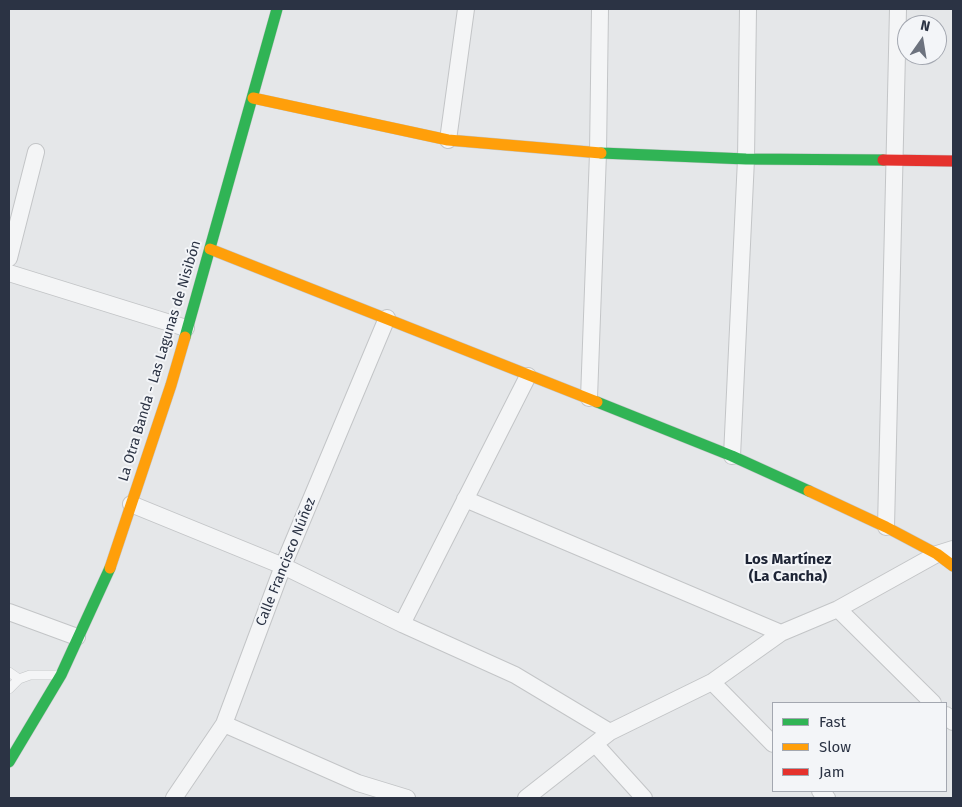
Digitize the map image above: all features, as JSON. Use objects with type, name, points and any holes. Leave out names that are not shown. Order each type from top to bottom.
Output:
[{"type":"street","name":"La Otra Banda - Las Lagunas de Nisibón","points":[[9,762],[60,675],[114,559],[171,385],[277,9]]},
{"type":"street","points":[[448,140],[466,9]]},
{"type":"street","points":[[589,398],[598,153],[600,9]]},
{"type":"street","points":[[732,456],[746,159],[748,9]]},
{"type":"street","points":[[886,528],[893,160],[898,9]]},
{"type":"street","points":[[253,98],[448,140],[598,153],[746,159],[953,160]]},
{"type":"street","points":[[9,258],[36,152]]},
{"type":"street","points":[[210,249],[732,456],[886,528],[937,554],[953,566]]},
{"type":"street","points":[[9,273],[186,328]]},
{"type":"street","name":"Calle Francisco Núñez","points":[[174,798],[224,724],[283,566],[386,318]]},
{"type":"street","points":[[402,624],[528,376]]},
{"type":"street","points":[[465,499],[781,633]]},
{"type":"street","points":[[132,504],[283,566],[402,624],[515,674],[610,732]]},
{"type":"street","points":[[526,798],[596,745],[610,732],[712,682],[781,633],[838,609],[937,554],[953,549]]},
{"type":"street","points":[[838,609],[932,702]]},
{"type":"street","points":[[9,612],[77,637]]},
{"type":"street","points":[[712,682],[772,743]]},
{"type":"street","points":[[224,724],[358,783],[407,798]]},
{"type":"street","points":[[596,745],[644,798]]},
{"type":"lane","points":[[9,672],[19,679]]},
{"type":"lane","points":[[9,689],[19,679],[30,675],[60,675]]},
{"type":"traffic: fast","points":[[185,337],[277,9]]},
{"type":"traffic: fast","points":[[601,153],[746,159],[883,160]]},
{"type":"traffic: fast","points":[[597,402],[732,456],[809,491]]},
{"type":"traffic: fast","points":[[9,762],[61,675],[110,568]]},
{"type":"traffic: slow","points":[[253,98],[448,140],[601,153]]},
{"type":"traffic: slow","points":[[210,249],[597,402]]},
{"type":"traffic: slow","points":[[110,568],[171,385],[185,337]]},
{"type":"traffic: slow","points":[[809,491],[886,527],[937,554],[953,566]]},
{"type":"traffic: jam","points":[[883,160],[953,161]]},
{"type":"district","name":"Los Martínez (La Cancha)","points":[[788,568]]}]
